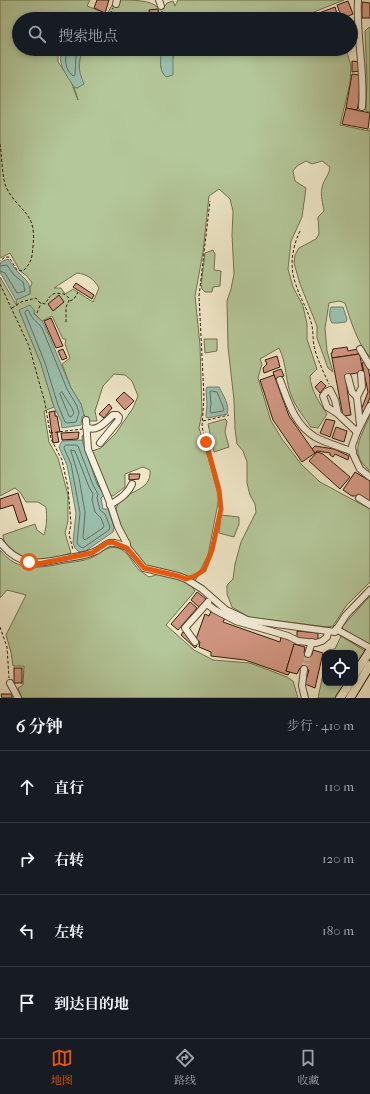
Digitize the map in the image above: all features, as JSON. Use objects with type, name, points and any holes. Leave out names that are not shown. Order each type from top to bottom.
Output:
[{"type":"main road","points":[[358,669],[370,650]]},
{"type":"main road","points":[[350,698],[370,665]]},
{"type":"main road","points":[[340,698],[348,686]]},
{"type":"street","points":[[159,0],[161,6]]},
{"type":"street","points":[[358,0],[363,94],[362,107]]},
{"type":"street","points":[[360,349],[370,366]]},
{"type":"street","points":[[358,429],[357,397],[362,387],[361,374]]},
{"type":"street","points":[[348,377],[352,392],[357,397]]},
{"type":"street","points":[[280,380],[296,419],[308,432],[316,438],[353,452]]},
{"type":"street","points":[[338,414],[335,400],[330,390],[323,396],[327,407],[358,429]]},
{"type":"street","points":[[370,406],[358,429],[352,446],[360,469],[370,477]]},
{"type":"street","points":[[86,425],[91,430],[96,429],[117,414],[119,417],[118,421],[100,443]]},
{"type":"street","points":[[86,425],[88,449],[118,527],[127,544],[127,548]]},
{"type":"street","points":[[110,505],[130,490],[132,484]]},
{"type":"street","points":[[359,498],[370,505]]},
{"type":"street","points":[[0,542],[8,553],[29,562],[38,564],[92,553],[107,543],[118,544],[127,548],[144,568],[186,579],[202,589],[226,610],[247,620],[333,631],[370,650]]},
{"type":"street","points":[[207,604],[236,621],[288,636],[298,641],[312,642],[322,641],[327,637],[370,590]]},
{"type":"street","points":[[195,642],[185,628],[212,598]]},
{"type":"street","points":[[308,654],[312,642]]},
{"type":"street","points":[[304,669],[302,686],[305,698]]},
{"type":"street","points":[[10,683],[18,698]]},
{"type":"path","points":[[111,12],[116,2]]},
{"type":"path","points":[[161,6],[162,12]]},
{"type":"path","points":[[0,144],[5,185],[32,222],[34,230],[32,261],[23,271],[18,270],[9,257],[5,257],[0,261]]},
{"type":"path","points":[[186,579],[195,576],[204,570],[212,550],[221,509],[219,490],[202,427],[204,397],[199,296],[210,201]]},
{"type":"path","points":[[300,231],[294,247],[292,273],[312,324],[312,335],[315,350],[330,390]]},
{"type":"path","points":[[0,284],[29,346],[45,403],[51,439],[62,460],[68,488],[71,524],[69,534],[76,556]]},
{"type":"path","points":[[41,303],[45,304],[51,294],[56,292],[64,294],[69,298],[69,302]]},
{"type":"path","points":[[66,324],[66,307],[78,292]]},
{"type":"path","points":[[12,308],[29,299],[36,298],[41,303]]},
{"type":"path","points":[[37,313],[41,303]]},
{"type":"path","points":[[203,421],[229,416]]},
{"type":"path","points":[[50,433],[86,425]]},
{"type":"path","points":[[0,627],[7,647],[10,683]]},
{"type":"shaded area","points":[[0,0],[90,0],[87,6],[102,12],[12,12],[12,56],[58,56],[58,62],[70,79],[78,100],[74,87],[78,88],[80,56],[161,56],[161,68],[166,77],[173,56],[348,56],[351,66],[350,83],[340,125],[369,131],[370,129],[370,357],[358,339],[345,303],[339,301],[329,303],[325,328],[327,351],[333,372],[328,368],[317,338],[317,326],[300,284],[294,263],[295,255],[299,248],[316,239],[319,234],[318,217],[324,211],[321,191],[330,167],[322,161],[312,164],[306,161],[297,166],[293,171],[295,181],[306,188],[302,217],[291,241],[288,269],[293,287],[303,306],[307,324],[307,339],[317,369],[310,376],[312,387],[327,414],[318,428],[311,427],[294,401],[288,385],[282,354],[279,348],[260,359],[262,364],[258,378],[271,421],[282,439],[301,464],[320,482],[370,509],[370,582],[346,606],[333,626],[327,627],[263,619],[254,620],[232,607],[227,594],[227,585],[233,579],[235,564],[241,542],[256,512],[255,504],[250,495],[247,483],[247,462],[243,451],[237,444],[235,429],[234,400],[228,347],[227,301],[234,274],[232,235],[233,211],[230,199],[219,189],[209,196],[203,252],[195,296],[200,345],[202,413],[199,428],[219,498],[208,555],[192,587],[195,591],[166,625],[194,650],[213,660],[250,663],[287,677],[293,681],[298,698],[22,698],[18,688],[23,685],[24,666],[13,666],[6,635],[26,595],[7,590],[0,598],[0,550],[7,557],[22,566],[38,567],[87,559],[107,548],[114,547],[125,552],[136,567],[149,577],[156,575],[134,553],[116,514],[118,504],[122,499],[143,487],[147,483],[150,477],[150,470],[143,467],[125,474],[125,487],[113,496],[104,495],[89,467],[84,451],[82,436],[87,433],[92,451],[101,448],[116,433],[133,408],[138,396],[132,381],[125,375],[114,374],[103,386],[95,411],[97,421],[90,421],[84,415],[81,404],[71,388],[62,364],[70,358],[65,344],[66,339],[63,339],[52,316],[42,321],[34,313],[34,310],[19,310],[41,364],[54,407],[44,411],[49,442],[58,458],[68,495],[68,521],[65,533],[71,553],[37,561],[26,559],[15,553],[6,545],[3,535],[35,524],[37,530],[44,535],[47,518],[46,507],[38,502],[26,502],[20,492],[15,488],[0,496],[0,277],[17,306],[16,300],[30,294],[32,283],[27,276],[20,271],[10,253],[0,258]],"holes":[[[77,273],[84,274],[95,282],[99,288],[93,302],[73,289],[65,294],[61,288],[54,288]]]},
{"type":"shaded area","points":[[121,0],[146,2],[157,7],[165,6],[167,3],[173,1],[175,6],[178,0],[344,0],[314,12],[108,12],[112,5],[117,6]]},
{"type":"shaded area","points":[[369,27],[370,112],[366,111],[367,79],[365,31]]},
{"type":"shaded area","points":[[213,250],[215,254],[214,270],[221,271],[220,286],[213,287],[212,292],[205,292],[201,285],[205,253]]},
{"type":"shaded area","points":[[204,339],[217,339],[217,351],[205,353]]},
{"type":"shaded area","points":[[370,415],[370,471],[359,457],[358,444]]},
{"type":"shaded area","points":[[225,419],[227,421],[225,432],[229,447],[214,452],[208,424]]},
{"type":"shaded area","points":[[221,515],[239,517],[239,524],[234,537],[219,533]]},
{"type":"shaded area","points":[[370,596],[369,644],[343,630],[342,627]]},
{"type":"shaded area","points":[[341,636],[365,651],[358,663],[358,650],[328,650],[335,649]]},
{"type":"shaded area","points":[[322,679],[322,686],[343,686],[336,698],[318,698]]},
{"type":"water","points":[[61,56],[81,56],[79,66],[84,84],[77,88],[74,87],[63,69]]},
{"type":"water","points":[[161,56],[173,56],[173,75],[166,77],[161,68]]},
{"type":"water","points":[[8,259],[27,281],[29,286],[30,294],[16,300],[0,272],[1,262]]},
{"type":"water","points":[[30,305],[34,310],[34,314],[45,326],[71,388],[81,404],[84,415],[82,417],[81,425],[62,428],[61,421],[54,407],[41,364],[19,310]]},
{"type":"water","points":[[331,307],[343,307],[347,319],[346,322],[332,323],[330,319]]},
{"type":"water","points":[[207,387],[219,387],[228,407],[227,414],[208,418],[206,417]]},
{"type":"water","points":[[82,440],[97,484],[104,495],[101,498],[103,509],[108,509],[114,527],[113,532],[84,552],[79,552],[73,543],[76,513],[70,480],[67,465],[59,447],[62,441]]},
{"type":"building","points":[[97,0],[109,0],[105,12],[94,8]]},
{"type":"building","points":[[348,1],[352,12],[340,12],[337,5]]},
{"type":"building","points":[[362,2],[370,3],[370,18],[362,18]]},
{"type":"building","points":[[335,7],[336,12],[322,12]]},
{"type":"building","points":[[158,9],[158,12],[149,12],[149,10]]},
{"type":"building","points":[[352,61],[360,62],[360,71],[352,72]]},
{"type":"building","points":[[352,74],[360,75],[359,101],[357,110],[346,108]]},
{"type":"building","points":[[346,108],[370,113],[368,129],[342,124]]},
{"type":"building","points":[[76,283],[94,295],[92,299],[73,287]]},
{"type":"building","points":[[59,295],[64,302],[53,311],[48,304]]},
{"type":"building","points":[[51,318],[63,346],[56,348],[44,321]]},
{"type":"building","points":[[347,347],[348,351],[358,349],[359,354],[332,358],[331,353],[333,349]]},
{"type":"building","points":[[63,349],[67,358],[62,360],[58,351]]},
{"type":"building","points":[[359,354],[363,372],[345,375],[351,415],[343,416],[332,358]]},
{"type":"building","points":[[277,356],[280,367],[264,373],[263,368],[267,364],[265,360]]},
{"type":"building","points":[[365,362],[368,367],[370,378],[370,397],[364,412],[361,410],[368,392],[362,363]]},
{"type":"building","points":[[281,369],[284,376],[275,379],[273,372]]},
{"type":"building","points":[[274,375],[289,416],[315,453],[302,462],[273,420],[260,380]]},
{"type":"building","points":[[321,381],[326,386],[320,393],[315,387]]},
{"type":"building","points":[[124,392],[134,401],[125,410],[116,400]]},
{"type":"building","points":[[109,404],[112,408],[104,418],[99,414]]},
{"type":"building","points":[[55,411],[60,432],[57,432],[59,442],[53,443],[49,412]]},
{"type":"building","points":[[326,419],[335,421],[330,437],[320,433]]},
{"type":"building","points":[[336,427],[347,431],[344,442],[332,438]]},
{"type":"building","points":[[79,432],[78,439],[62,440],[61,433]]},
{"type":"building","points":[[315,446],[334,449],[349,456],[348,460],[335,454],[333,457],[330,453],[317,451],[315,453],[312,449]]},
{"type":"building","points":[[317,452],[323,454],[350,477],[340,489],[309,461]]},
{"type":"building","points":[[355,472],[370,481],[370,502],[358,494],[357,496],[352,496],[343,490]]},
{"type":"building","points":[[129,474],[140,474],[139,479],[129,480]]},
{"type":"building","points":[[18,493],[27,520],[19,523],[13,505],[0,509],[0,499]]},
{"type":"building","points":[[197,592],[206,599],[199,607],[191,600]]},
{"type":"building","points":[[190,602],[197,608],[178,630],[171,624]]},
{"type":"building","points":[[211,611],[225,618],[223,622],[280,642],[281,637],[295,642],[286,671],[290,672],[288,675],[245,660],[211,656],[211,652],[199,647],[200,642],[196,639],[205,614],[209,616]]},
{"type":"building","points":[[297,631],[318,633],[318,640],[297,639]]},
{"type":"building","points":[[183,632],[197,646],[195,648],[181,635]]},
{"type":"building","points":[[294,644],[305,647],[304,653],[312,655],[313,650],[322,653],[315,688],[305,684],[309,670],[300,668],[297,674],[286,671]]},
{"type":"building","points":[[14,668],[22,668],[22,683],[14,683]]},
{"type":"building","points":[[1,694],[12,694],[12,698],[2,698]]},
{"type":"tunnel","points":[[304,669],[308,654]]},
{"type":"route","points":[[29,562],[38,564],[92,553],[107,543],[112,542],[127,548],[144,568],[186,579],[195,576],[204,570],[212,550],[221,509],[219,490],[206,442]]}]
